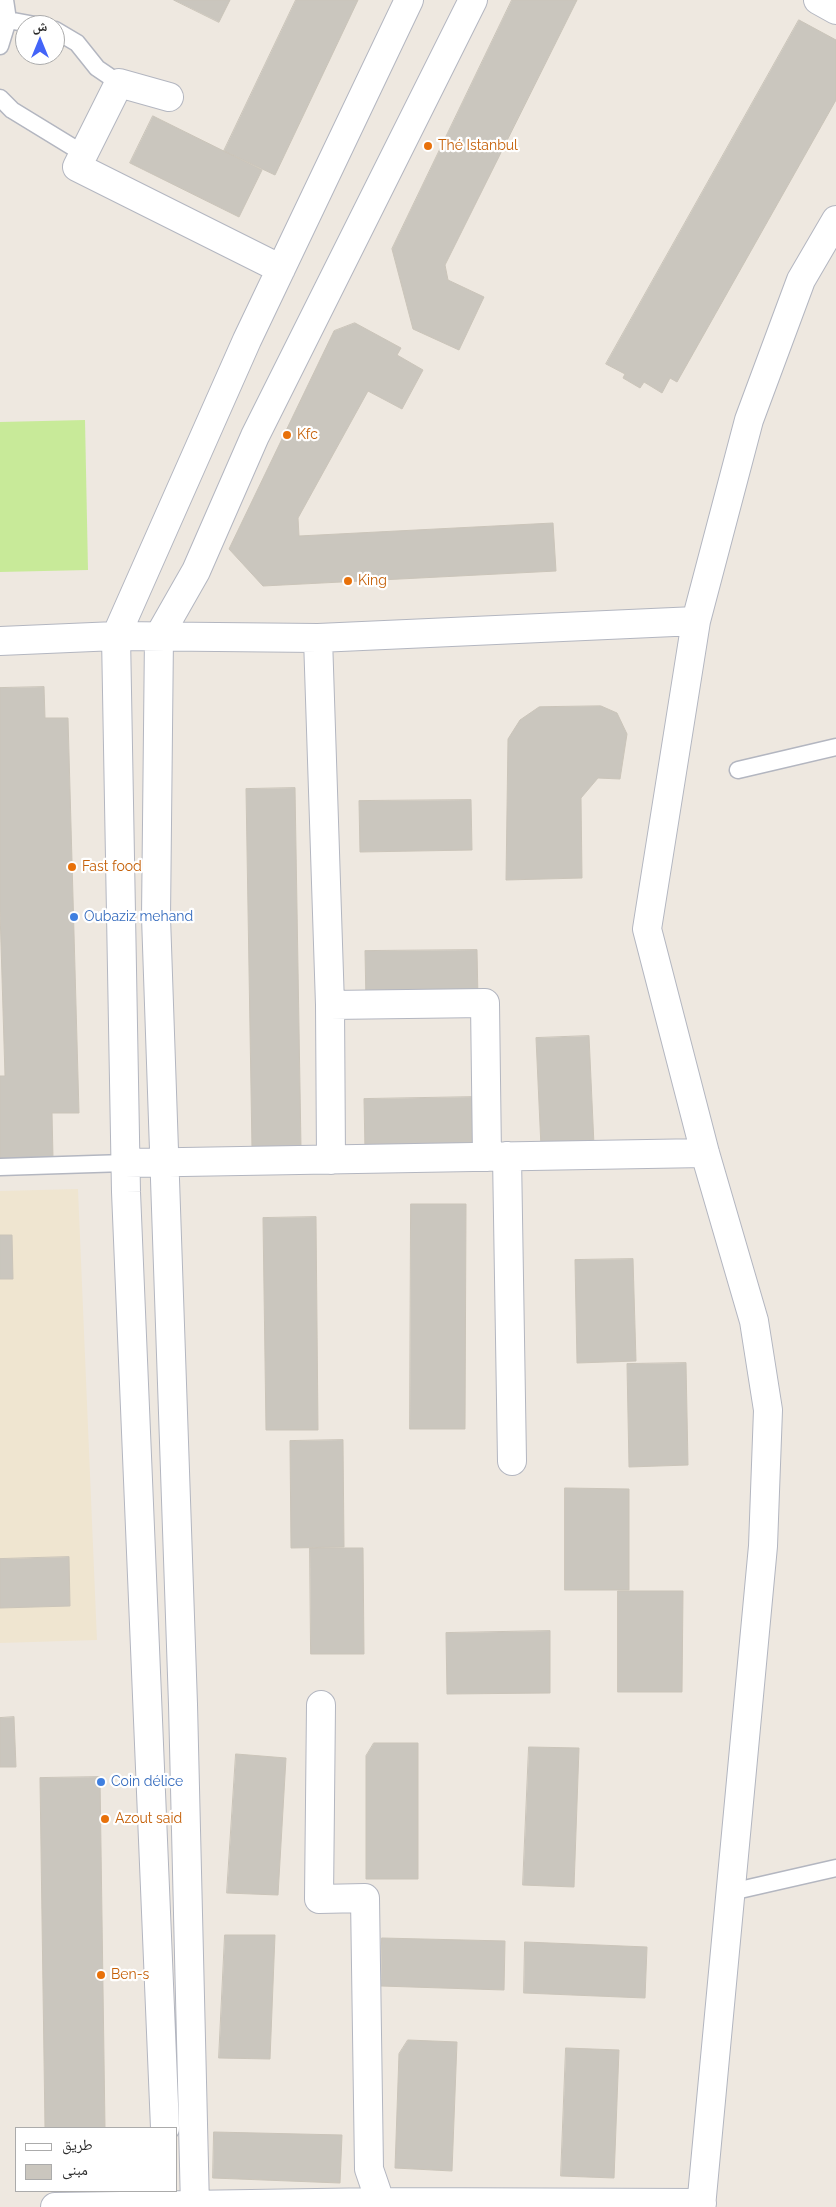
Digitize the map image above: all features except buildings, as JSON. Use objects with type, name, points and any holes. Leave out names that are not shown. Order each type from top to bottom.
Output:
[{"type":"street","points":[[165,2127],[125,1163],[116,636],[281,269],[409,0]]},
{"type":"street","points":[[179,2202],[183,1704],[156,917],[159,636],[196,572],[255,436],[473,0]]},
{"type":"street","points":[[818,0],[836,10]]},
{"type":"street","points":[[169,97],[119,83],[77,167],[281,269]]},
{"type":"street","points":[[55,2207],[179,2202],[702,2205],[763,1546],[768,1410],[754,1321],[705,1153],[647,929],[696,621],[749,420],[801,280],[836,220]]},
{"type":"street","points":[[0,641],[116,636],[318,638],[696,621]]},
{"type":"street","points":[[318,638],[330,1005],[331,1160]]},
{"type":"street","points":[[330,1005],[484,1003],[497,1157],[512,1461]]},
{"type":"street","points":[[125,1163],[705,1153]]},
{"type":"street","points":[[321,1705],[318,1899],[365,1898],[369,2170],[382,2204]]},
{"type":"lane","points":[[0,46],[8,20],[5,0]]},
{"type":"lane","points":[[8,20],[15,21]]},
{"type":"lane","points":[[65,36],[77,43],[97,68],[119,83]]},
{"type":"lane","points":[[0,98],[12,110],[84,154]]},
{"type":"lane","points":[[738,770],[836,747]]},
{"type":"lane","points":[[0,1167],[125,1163]]},
{"type":"lane","points":[[731,1892],[836,1868]]},
{"type":"shaded area","points":[[78,1189],[97,1640],[0,1643],[0,1191]]},
{"type":"green space","points":[[85,420],[88,570],[0,572],[0,422]]},
{"type":"place","name":"Thé Istanbul","points":[[428,146]]},
{"type":"place","name":"Kfc","points":[[287,435]]},
{"type":"place","name":"King","points":[[348,581]]},
{"type":"place","name":"Fast food","points":[[72,867]]},
{"type":"place","name":"Oubaziz mehand","points":[[74,917]]},
{"type":"place","name":"Coin délice","points":[[101,1782]]},
{"type":"place","name":"Azout said","points":[[105,1819]]},
{"type":"place","name":"Ben-s","points":[[101,1975]]}]
